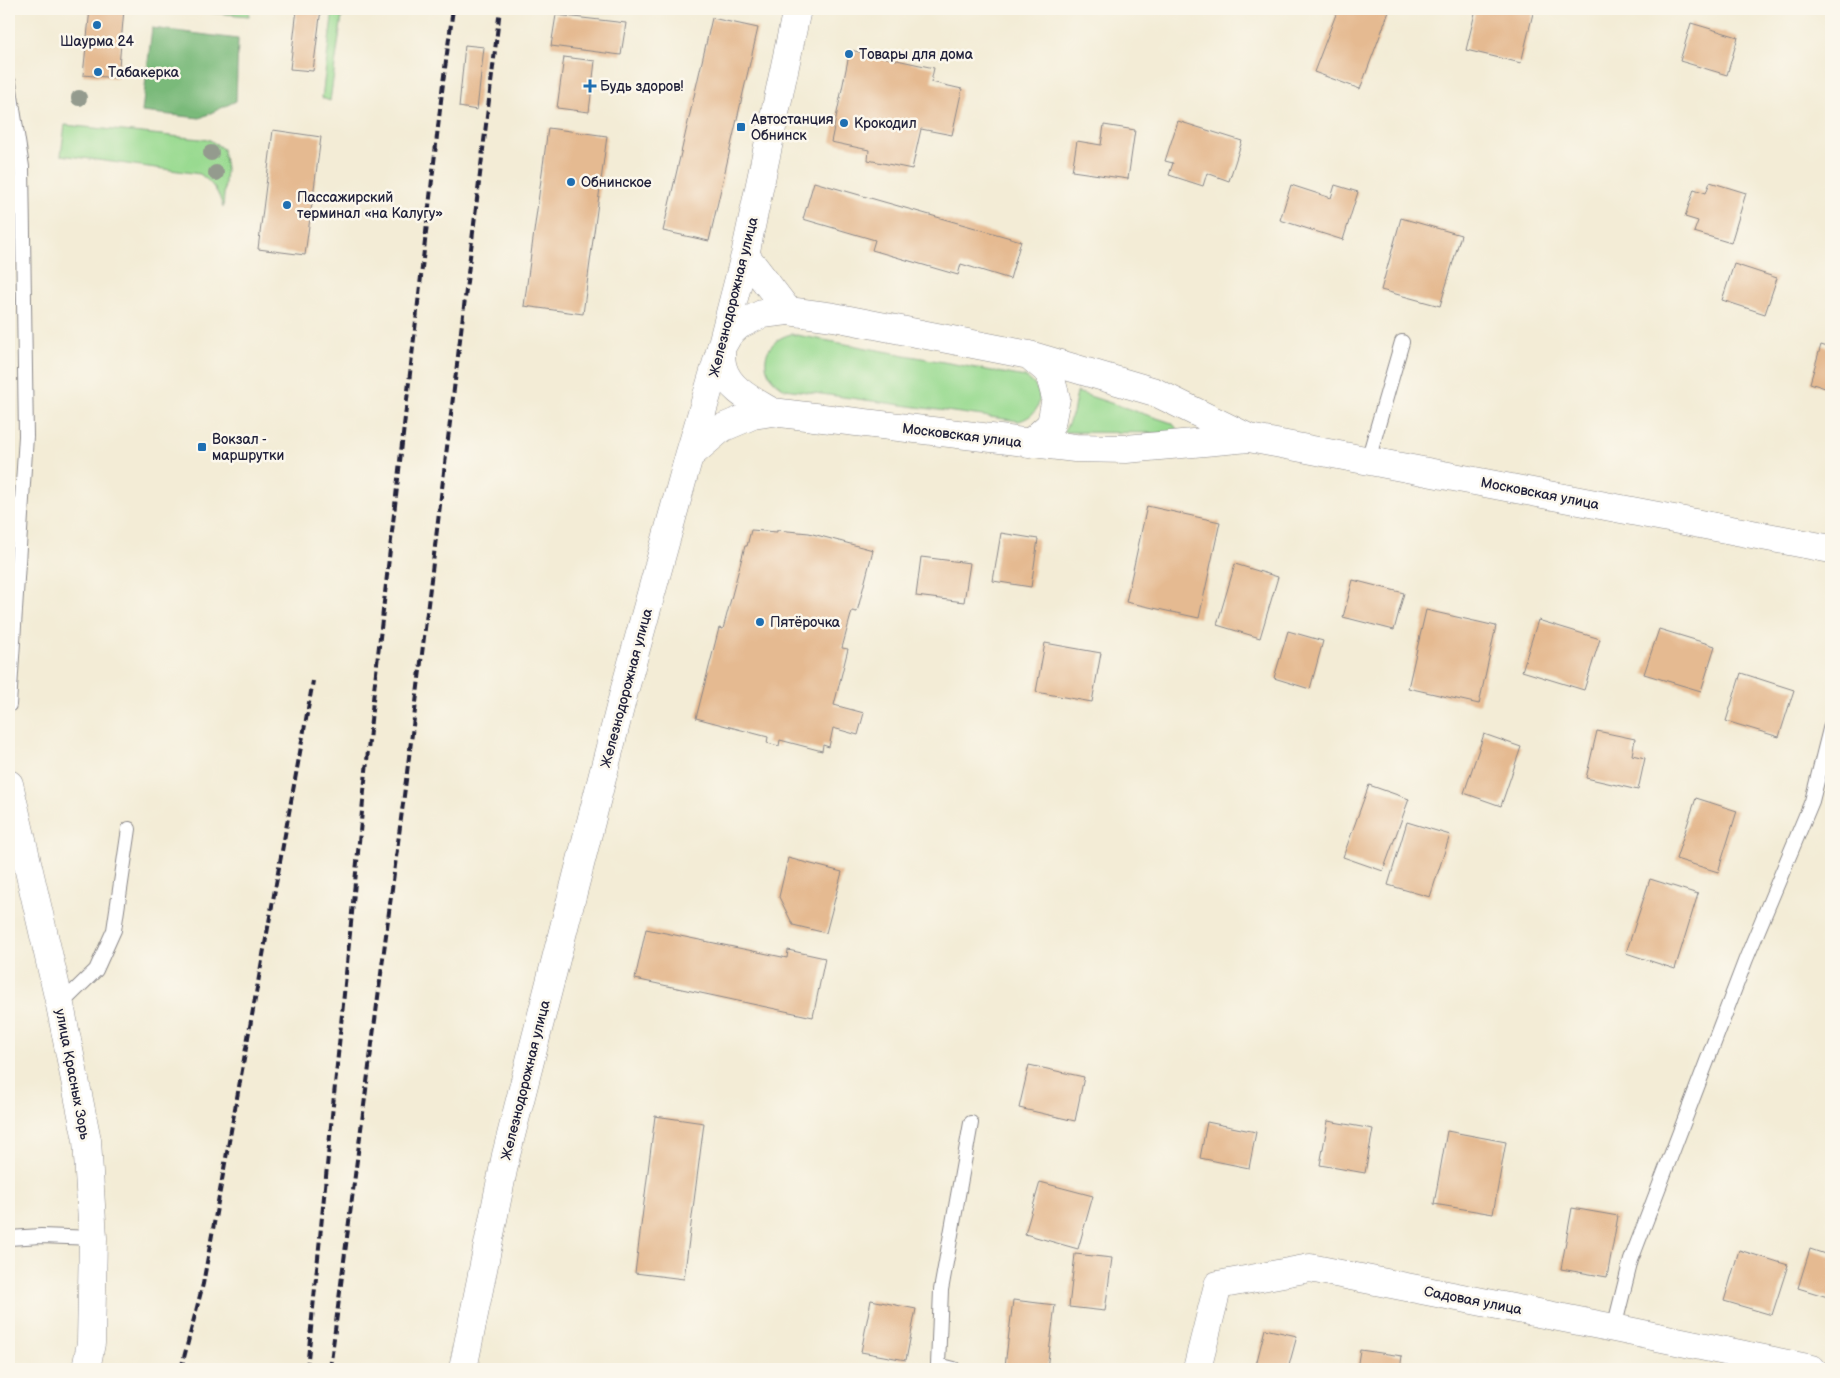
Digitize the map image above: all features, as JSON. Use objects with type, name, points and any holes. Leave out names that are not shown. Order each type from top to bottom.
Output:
[{"type":"main road","name":"Железнодорожная улица","points":[[463,1369],[508,1145],[624,692],[721,348],[745,255],[798,9]]},
{"type":"main road","points":[[745,255],[788,311]]},
{"type":"main road","name":"Московская улица","points":[[721,348],[729,334],[750,318],[762,314],[788,311],[834,317],[1029,354],[1155,392],[1249,438]]},
{"type":"main road","points":[[721,348],[722,367],[728,380],[742,394],[772,412]]},
{"type":"main road","points":[[1029,354],[1049,372],[1056,398],[1051,424],[1029,444]]},
{"type":"main road","name":"Московская улица","points":[[689,456],[722,428],[753,415],[772,412],[1075,448],[1126,449],[1249,438],[1831,549]]},
{"type":"main road","name":"улица Красных Зорь","points":[[9,784],[60,1005],[87,1140],[93,1238],[91,1343],[86,1369]]},
{"type":"main road","name":"Садовая улица","points":[[1197,1369],[1218,1286],[1310,1268],[1812,1369]]},
{"type":"lane","points":[[9,83],[22,167],[26,436],[9,705]]},
{"type":"lane","points":[[1368,460],[1402,342]]},
{"type":"lane","points":[[1614,1328],[1631,1260],[1746,959],[1812,801],[1831,724]]},
{"type":"lane","points":[[60,1005],[96,970],[114,930],[129,829]]},
{"type":"lane","points":[[954,1369],[938,1366],[941,1290],[971,1123]]},
{"type":"lane","points":[[9,1238],[41,1236],[93,1238]]},
{"type":"green space","points":[[172,9],[249,9],[249,16]]},
{"type":"green space","points":[[333,9],[343,9],[330,101],[322,98]]},
{"type":"green space","points":[[152,28],[238,39],[236,101],[200,118],[142,112]]},
{"type":"green space","points":[[65,125],[210,140],[223,149],[226,169],[223,208],[220,197],[215,189],[200,174],[61,155]]},
{"type":"green space","points":[[791,334],[1025,377],[1036,388],[1039,394],[1039,401],[1033,413],[1019,421],[785,389],[776,383],[770,375],[766,367],[766,359],[768,351],[773,344]]},
{"type":"green space","points":[[1077,392],[1172,423],[1178,430],[1170,433],[1064,432],[1073,413]]},
{"type":"building","points":[[90,9],[124,9],[118,78],[83,75]]},
{"type":"building","points":[[297,9],[321,9],[313,71],[290,69]]},
{"type":"building","points":[[1338,9],[1390,9],[1360,89],[1314,72]]},
{"type":"building","points":[[1476,9],[1534,9],[1521,63],[1466,50]]},
{"type":"building","points":[[556,15],[626,23],[621,55],[551,46]]},
{"type":"building","points":[[712,18],[758,28],[709,241],[663,231]]},
{"type":"building","points":[[1691,23],[1738,37],[1727,75],[1680,61]]},
{"type":"building","points":[[465,45],[484,47],[477,110],[459,107]]},
{"type":"building","points":[[850,50],[934,68],[931,82],[962,89],[952,135],[921,129],[912,169],[868,160],[869,150],[831,142]]},
{"type":"building","points":[[564,57],[595,61],[589,112],[557,108]]},
{"type":"building","points":[[1178,121],[1242,141],[1229,181],[1207,173],[1203,186],[1169,175],[1173,163],[1165,161]]},
{"type":"building","points":[[1104,125],[1135,130],[1128,179],[1072,171],[1077,141],[1101,145]]},
{"type":"building","name":"Обнинское","points":[[548,128],[607,136],[583,314],[524,306]]},
{"type":"building","name":"Пассажирский терминал «на Калугу»","points":[[273,130],[321,137],[305,255],[258,249]]},
{"type":"building","points":[[814,182],[1021,241],[1010,279],[961,264],[958,275],[872,250],[875,240],[803,219]]},
{"type":"building","points":[[1710,182],[1746,193],[1731,243],[1694,232],[1698,221],[1685,217],[1694,189],[1706,193]]},
{"type":"building","points":[[1291,185],[1331,198],[1335,185],[1358,192],[1343,240],[1280,220]]},
{"type":"building","points":[[1401,218],[1461,235],[1440,306],[1381,290]]},
{"type":"building","points":[[1734,264],[1777,278],[1765,314],[1722,300]]},
{"type":"building","points":[[1821,345],[1831,348],[1831,390],[1810,383]]},
{"type":"building","points":[[1147,506],[1220,522],[1199,618],[1126,602]]},
{"type":"building","points":[[751,530],[809,533],[873,550],[857,612],[852,611],[842,648],[848,649],[834,705],[864,713],[858,735],[833,728],[829,747],[823,745],[822,751],[780,740],[779,746],[767,743],[768,737],[696,718],[719,628],[723,629]]},
{"type":"building","points":[[1001,533],[1038,539],[1031,587],[993,581]]},
{"type":"building","points":[[921,557],[970,563],[964,602],[916,596]]},
{"type":"building","points":[[1235,564],[1278,577],[1260,638],[1217,625]]},
{"type":"building","points":[[1353,580],[1404,593],[1394,630],[1343,617]]},
{"type":"building","points":[[1426,610],[1496,626],[1479,704],[1408,688]]},
{"type":"building","points":[[1538,620],[1600,639],[1584,690],[1522,671]]},
{"type":"building","points":[[1659,629],[1715,646],[1701,691],[1644,674]]},
{"type":"building","points":[[1288,631],[1323,641],[1310,689],[1274,678]]},
{"type":"building","points":[[1045,643],[1101,653],[1092,702],[1036,692]]},
{"type":"building","points":[[1741,673],[1794,690],[1779,737],[1726,721]]},
{"type":"building","points":[[1597,731],[1635,739],[1632,755],[1645,758],[1638,790],[1586,778]]},
{"type":"building","points":[[1484,734],[1521,747],[1501,806],[1464,793]]},
{"type":"building","points":[[1369,785],[1409,799],[1383,871],[1343,857]]},
{"type":"building","points":[[1696,798],[1737,811],[1718,872],[1676,859]]},
{"type":"building","points":[[1407,822],[1450,835],[1430,897],[1388,885]]},
{"type":"building","points":[[788,858],[842,872],[826,933],[793,925],[779,897]]},
{"type":"building","points":[[1650,879],[1698,894],[1675,969],[1626,953]]},
{"type":"building","points":[[646,929],[787,958],[788,950],[825,958],[813,1017],[635,979]]},
{"type":"building","points":[[1029,1065],[1084,1077],[1075,1121],[1019,1108]]},
{"type":"building","points":[[655,1116],[704,1123],[684,1279],[635,1273]]},
{"type":"building","points":[[1328,1121],[1373,1129],[1365,1173],[1320,1165]]},
{"type":"building","points":[[1207,1122],[1256,1132],[1249,1168],[1200,1158]]},
{"type":"building","points":[[1447,1131],[1506,1142],[1493,1214],[1434,1204]]},
{"type":"building","points":[[1040,1182],[1093,1196],[1078,1249],[1025,1234]]},
{"type":"building","points":[[1572,1208],[1618,1216],[1607,1277],[1561,1269]]},
{"type":"building","points":[[1810,1249],[1831,1256],[1831,1298],[1798,1288]]},
{"type":"building","points":[[1739,1250],[1788,1265],[1772,1315],[1724,1301]]},
{"type":"building","points":[[1075,1254],[1112,1258],[1105,1311],[1069,1307]]},
{"type":"building","points":[[871,1300],[916,1309],[906,1360],[861,1352]]},
{"type":"building","points":[[1013,1300],[1055,1305],[1047,1369],[1005,1366]]},
{"type":"building","points":[[1265,1329],[1297,1336],[1288,1369],[1255,1369]]},
{"type":"building","points":[[1360,1350],[1402,1356],[1400,1369],[1357,1369]]},
{"type":"railway","points":[[307,1369],[374,690],[453,9]]},
{"type":"railway","points":[[330,1369],[417,695],[500,9]]},
{"type":"railway","points":[[181,1369],[203,1284],[313,681]]},
{"type":"place","name":"Шаурма 24","points":[[97,25]]},
{"type":"place","name":"Товары для дома","points":[[849,54]]},
{"type":"place","name":"Табакерка","points":[[98,72]]},
{"type":"place","name":"Будь здоров!","points":[[590,86]]},
{"type":"place","name":"Крокодил","points":[[844,123]]},
{"type":"place","name":"Автостанция Обнинск","points":[[741,127]]},
{"type":"place","name":"Обнинское","points":[[571,182]]},
{"type":"place","name":"Пассажирский терминал «на Калугу»","points":[[287,205]]},
{"type":"place","name":"Вокзал - маршрутки","points":[[202,447]]},
{"type":"place","name":"Пятёрочка","points":[[760,622]]}]
